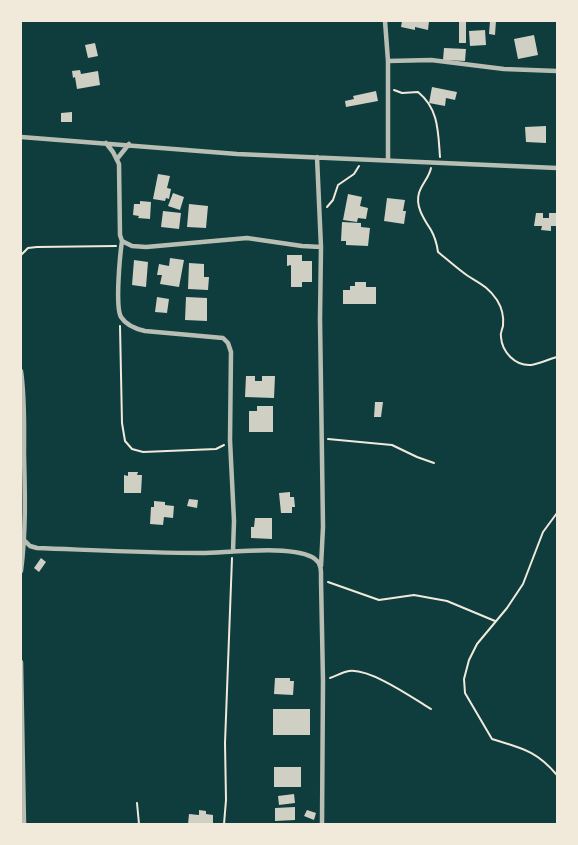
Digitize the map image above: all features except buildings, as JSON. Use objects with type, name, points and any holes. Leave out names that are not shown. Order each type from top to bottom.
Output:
[{"type":"street","points":[[385,21],[388,61],[388,160]]},
{"type":"street","points":[[388,61],[431,60],[504,69],[557,71]]},
{"type":"street","points":[[21,137],[237,154],[557,168]]},
{"type":"street","points":[[106,143],[119,164],[120,235],[122,241],[119,275],[120,316],[134,328],[145,331],[222,338],[228,343],[231,352],[230,440],[234,521],[233,551]]},
{"type":"street","points":[[117,159],[129,144]]},
{"type":"street","points":[[317,157],[321,246],[323,527],[321,566],[323,681],[322,824]]},
{"type":"street","points":[[122,241],[132,246],[146,247],[247,238],[302,246],[321,246]]},
{"type":"street","points":[[21,370],[24,402],[23,545],[21,570]]},
{"type":"street","points":[[23,545],[37,548],[204,553],[233,551],[286,552],[304,554],[315,559],[321,566]]},
{"type":"street","points":[[21,662],[24,824]]},
{"type":"path","points":[[388,88],[402,92],[418,92],[425,98],[438,125],[440,162]]},
{"type":"path","points":[[319,210],[328,206],[333,200],[338,185],[354,174],[363,159]]},
{"type":"path","points":[[432,162],[430,175],[418,194],[423,219],[432,231],[438,252],[468,276],[481,282],[496,300],[501,309],[503,319],[503,328],[500,336],[502,346],[509,356],[518,363],[531,365],[557,357]]},
{"type":"path","points":[[21,255],[28,248],[37,247],[121,247]]},
{"type":"path","points":[[120,316],[122,423],[125,441],[128,445],[132,449],[143,452],[216,449],[223,447],[230,440]]},
{"type":"path","points":[[322,438],[392,445],[417,457],[434,462]]},
{"type":"path","points":[[557,513],[544,532],[523,584],[507,608],[495,620],[477,644],[469,660],[464,679],[465,693],[492,739],[532,752],[546,762],[557,775]]},
{"type":"path","points":[[224,824],[233,551]]},
{"type":"path","points":[[321,580],[379,600],[414,595],[447,601],[495,620]]},
{"type":"path","points":[[323,681],[349,671],[361,672],[385,682],[432,709]]},
{"type":"path","points":[[137,803],[139,824]]}]
